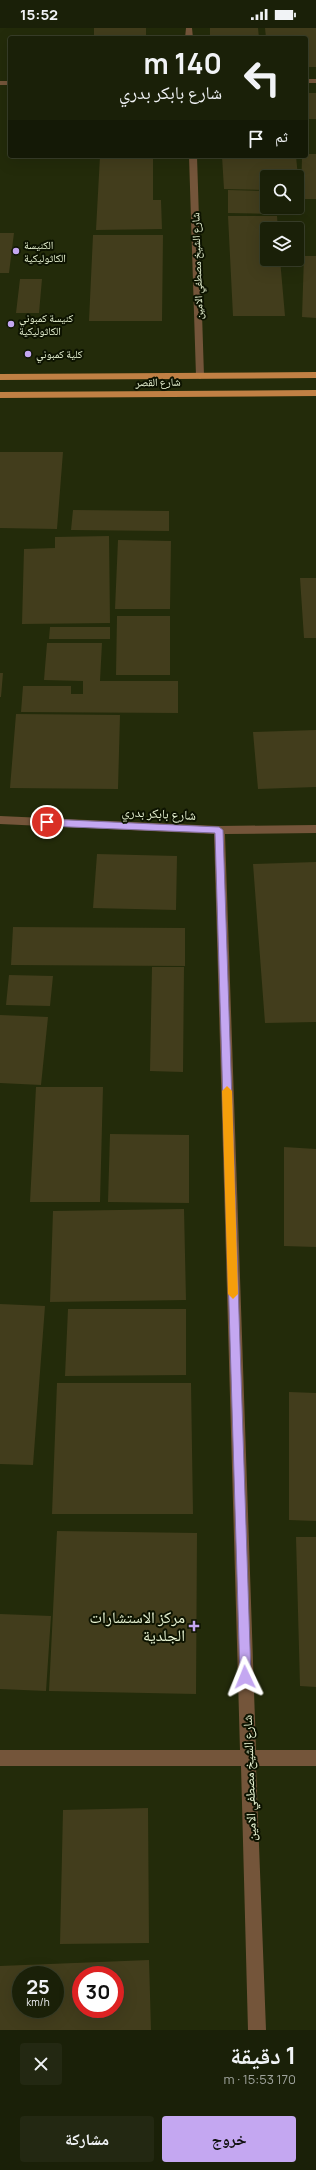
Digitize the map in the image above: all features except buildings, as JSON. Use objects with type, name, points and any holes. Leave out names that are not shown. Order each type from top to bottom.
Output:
[{"type":"main road","name":"شارع القصر","points":[[0,377],[316,375]]},
{"type":"main road","name":"شارع القصر","points":[[0,395],[316,393]]},
{"type":"street","name":"شارع الشيخ مصطفي الامين","points":[[193,158],[200,376]]},
{"type":"street","name":"شارع بابكر بدري","points":[[0,820],[219,830],[316,829]]},
{"type":"street","name":"شارع الشيخ مصطفي الامين","points":[[219,830],[257,2030]]},
{"type":"street","points":[[0,1758],[316,1758]]},
{"type":"slow traffic","points":[[227,1091],[233,1294]]},
{"type":"place","name":"الكنيسة الكاثوليكية","points":[[16,251]]},
{"type":"place","name":"كنيسة كمبوني الكاثوليكية","points":[[11,324]]},
{"type":"place","name":"كلية كمبوني","points":[[28,354]]},
{"type":"place","name":"مركز الاستشارات الجلدية","points":[[194,1626]]},
{"type":"route","points":[[47,822],[219,830],[245,1677]]}]
